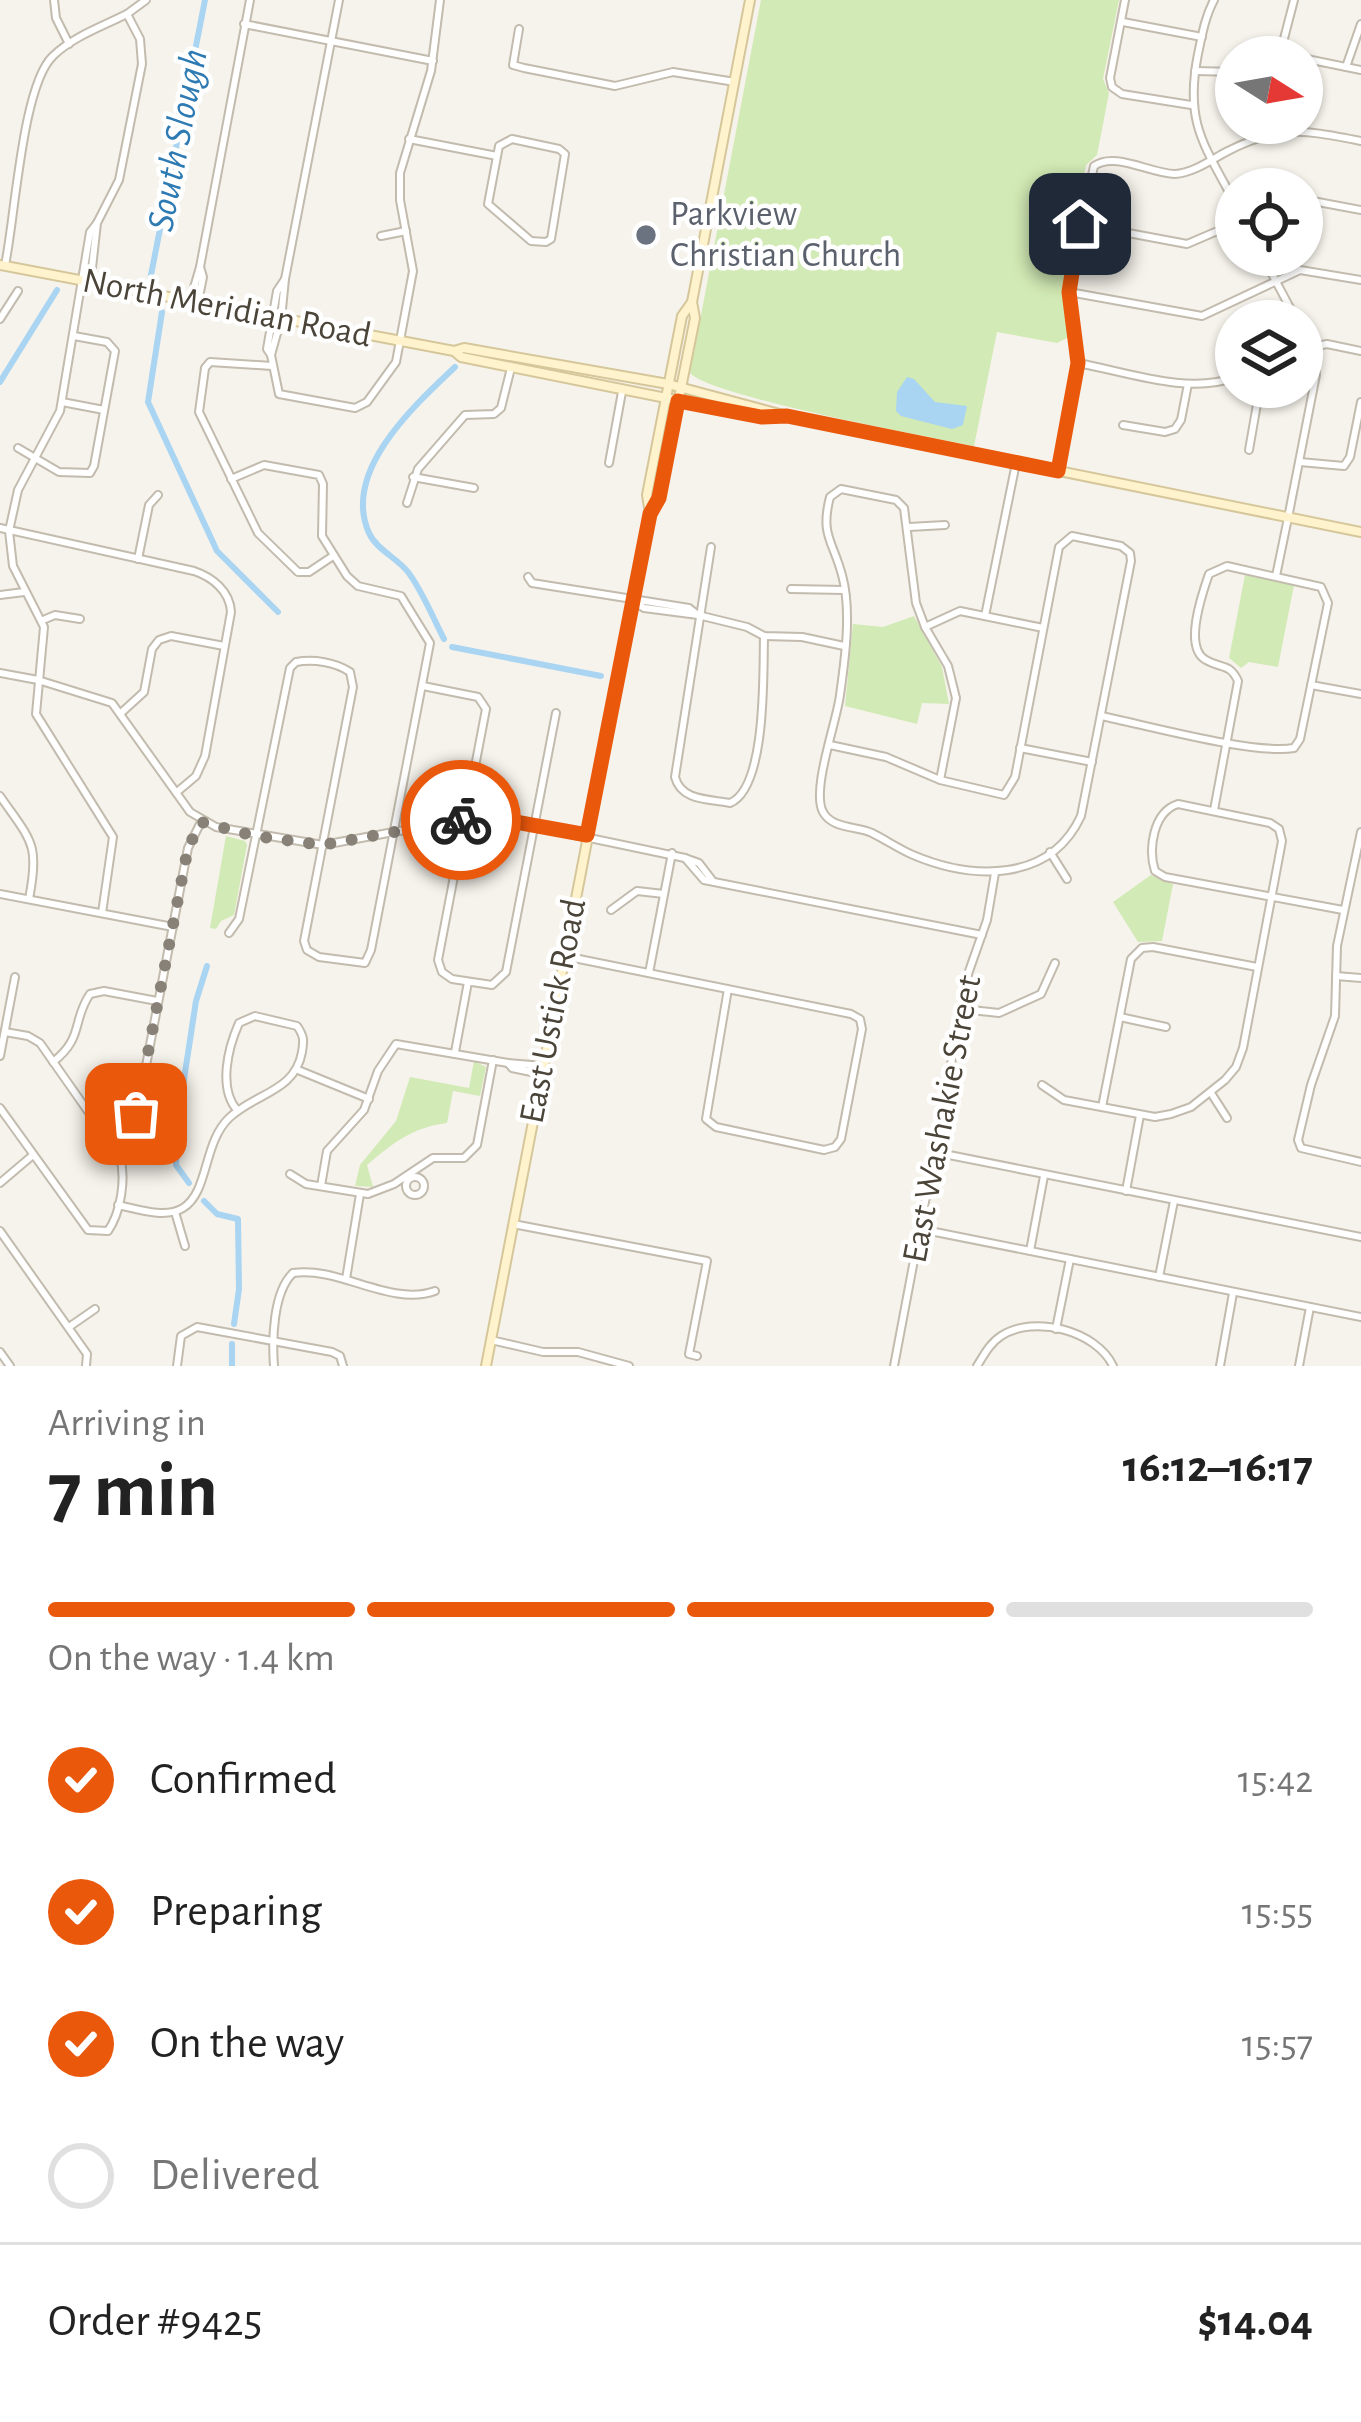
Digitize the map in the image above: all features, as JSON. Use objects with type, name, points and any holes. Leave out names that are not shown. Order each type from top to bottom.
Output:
[{"type":"main road","points":[[692,302],[750,0]]},
{"type":"main road","name":"North Meridian Road","points":[[2,265],[454,351],[461,357],[668,384],[787,416],[1361,532]]},
{"type":"main road","name":"East Ustick Road","points":[[650,514],[647,495],[668,384],[682,316],[692,302]]},
{"type":"main road","name":"East Ustick Road","points":[[486,1366],[650,514],[659,498],[681,388],[694,318],[692,302]]},
{"type":"main road","name":"North Meridian Road","points":[[490,358],[512,368],[622,392],[761,417],[787,416]]},
{"type":"street","points":[[54,0],[56,18],[69,44]]},
{"type":"street","points":[[2,265],[39,76],[48,60],[69,44],[146,0]]},
{"type":"street","points":[[194,302],[203,277],[200,267],[210,204],[250,0]]},
{"type":"street","points":[[339,0],[271,355],[279,394],[347,408],[363,405],[396,362],[412,272],[399,180],[433,61],[440,0]]},
{"type":"street","points":[[1126,0],[1112,87],[1122,94],[1191,105]]},
{"type":"street","points":[[1214,0],[1191,105],[1198,133],[1217,168]]},
{"type":"street","points":[[1285,36],[1294,0]]},
{"type":"street","points":[[101,913],[113,837],[38,721],[35,700],[45,641],[43,620],[24,592],[4,530],[18,490],[53,430],[62,403],[98,223],[119,181],[142,64],[140,39],[127,14]]},
{"type":"street","points":[[1121,22],[1202,38]]},
{"type":"street","points":[[244,24],[433,61]]},
{"type":"street","points":[[1346,67],[1361,24]]},
{"type":"street","points":[[519,29],[513,65],[615,86],[674,72],[735,82]]},
{"type":"street","points":[[1323,63],[1361,70]]},
{"type":"street","points":[[1195,71],[1215,71]]},
{"type":"street","points":[[1058,471],[1078,363],[1069,292],[1080,224],[1098,163],[1107,160],[1176,174],[1280,130],[1361,141]]},
{"type":"street","points":[[409,139],[497,156]]},
{"type":"street","points":[[504,141],[559,149],[565,154],[550,239],[531,241],[488,204],[497,156],[504,141]]},
{"type":"street","points":[[1323,203],[1361,210]]},
{"type":"street","points":[[1080,224],[1187,244],[1215,232]]},
{"type":"street","points":[[381,236],[406,231]]},
{"type":"street","points":[[1069,292],[1202,316],[1306,269],[1361,280]]},
{"type":"street","points":[[1273,276],[1286,300]]},
{"type":"street","points":[[0,319],[18,291]]},
{"type":"street","points":[[18,448],[59,472],[90,473],[115,347],[74,336]]},
{"type":"street","points":[[1323,345],[1361,351]]},
{"type":"street","points":[[272,366],[210,362],[199,412],[258,533],[294,570],[309,572],[333,556]]},
{"type":"street","points":[[1078,363],[1188,384],[1215,382]]},
{"type":"street","points":[[407,503],[413,477],[440,440],[471,412],[497,412],[505,403],[512,368]]},
{"type":"street","points":[[1123,424],[1165,432],[1175,429],[1188,384]]},
{"type":"street","points":[[609,463],[622,392]]},
{"type":"street","points":[[1300,462],[1344,466],[1361,402]]},
{"type":"street","points":[[62,403],[104,410]]},
{"type":"street","points":[[1249,450],[1256,408]]},
{"type":"street","points":[[1276,576],[1310,408]]},
{"type":"street","points":[[985,616],[1016,463]]},
{"type":"street","points":[[229,933],[239,919],[290,668],[308,660],[340,666],[353,680],[304,941],[312,955],[364,963],[430,643],[401,596],[351,581],[333,556],[322,536],[322,479],[314,473],[264,465],[231,478]]},
{"type":"street","points":[[413,477],[474,488]]},
{"type":"street","points":[[830,745],[886,757],[940,781],[1004,795],[1011,788],[1020,748],[1059,547],[1072,536],[1121,546],[1130,553],[1092,762],[1073,834],[1024,869],[995,873],[922,859],[868,831],[832,822],[825,816],[820,797],[830,745],[840,697],[844,646],[844,590],[824,519],[834,491],[896,500],[904,508],[916,603],[948,666],[956,698],[940,781]]},
{"type":"street","points":[[137,560],[149,505],[158,495]]},
{"type":"street","points":[[909,527],[945,525]]},
{"type":"street","points":[[4,530],[202,574],[227,594],[231,612],[202,767],[176,793]]},
{"type":"street","points":[[711,548],[677,786],[687,795],[730,802],[743,795],[765,697],[764,636]]},
{"type":"street","points":[[1101,716],[1226,741],[1294,748],[1300,739],[1328,603],[1325,591],[1316,584],[1227,566],[1214,569],[1207,580],[1194,644],[1202,659],[1227,666],[1238,681],[1226,741],[1213,811]]},
{"type":"street","points":[[528,577],[532,583],[633,601],[644,608],[748,626],[764,636],[802,637],[844,646]]},
{"type":"street","points":[[791,589],[844,590]]},
{"type":"street","points":[[0,595],[24,592]]},
{"type":"street","points":[[416,618],[425,611]]},
{"type":"street","points":[[925,627],[960,611],[1043,628]]},
{"type":"street","points":[[43,620],[55,615],[80,619]]},
{"type":"street","points":[[121,713],[143,692],[152,649],[159,640],[171,636],[224,646]]},
{"type":"street","points":[[0,673],[99,697],[121,713],[201,822],[255,836],[322,845],[466,820],[534,825],[672,853],[699,863],[712,880],[982,935]]},
{"type":"street","points":[[1311,685],[1361,694]]},
{"type":"street","points":[[423,686],[478,698],[486,716],[438,960],[442,972],[468,982],[498,983],[506,972],[556,713]]},
{"type":"street","points":[[1020,748],[1092,762]]},
{"type":"street","points":[[0,796],[34,847],[29,899]]},
{"type":"street","points":[[1042,1085],[1064,1100],[1140,1114],[1171,1114],[1211,1093],[1236,1067],[1258,967],[1271,897],[1282,841],[1279,829],[1270,823],[1178,804],[1166,808],[1151,856],[1155,872],[1165,877],[1271,897],[1343,910]]},
{"type":"street","points":[[109,1139],[136,1114],[188,848],[201,822]]},
{"type":"street","points":[[1361,832],[1343,910],[1335,1016],[1298,1140],[1301,1148],[1361,1162]]},
{"type":"street","points":[[1050,852],[1066,879]]},
{"type":"street","points":[[649,973],[672,853]]},
{"type":"street","name":"East Washakie Street","points":[[895,1366],[962,1010],[995,873]]},
{"type":"street","points":[[611,910],[637,890],[664,894]]},
{"type":"street","points":[[0,894],[173,927]]},
{"type":"street","points":[[1102,1107],[1132,959],[1142,948],[1258,967]]},
{"type":"street","points":[[564,956],[851,1013],[860,1019],[841,1139],[835,1148],[824,1150],[716,1127],[706,1119],[728,989]]},
{"type":"street","points":[[962,1010],[999,1013],[1041,994],[1055,963]]},
{"type":"street","points":[[1336,976],[1361,978]]},
{"type":"street","points":[[0,1056],[15,977]]},
{"type":"street","points":[[455,1052],[468,982]]},
{"type":"street","points":[[53,1062],[73,1045],[86,999],[97,991],[157,1001]]},
{"type":"street","points":[[118,1205],[175,1212],[196,1194],[214,1134],[237,1110],[284,1085],[298,1070],[304,1042],[302,1031],[292,1023],[255,1016],[244,1019],[236,1029],[226,1083],[229,1100],[237,1110]]},
{"type":"street","points":[[1120,1017],[1166,1027]]},
{"type":"street","points":[[0,1108],[88,1230],[108,1231],[116,1219],[123,1163],[34,1039],[5,1032]]},
{"type":"street","points":[[321,1186],[327,1151],[369,1100],[385,1056],[396,1044],[542,1070]]},
{"type":"street","points":[[290,1174],[321,1186],[376,1193],[433,1158],[471,1154],[477,1145],[493,1060]]},
{"type":"street","points":[[298,1070],[369,1100]]},
{"type":"street","points":[[1211,1093],[1227,1118]]},
{"type":"street","points":[[1126,1191],[1140,1114]]},
{"type":"street","points":[[934,1152],[1361,1237]]},
{"type":"street","points":[[0,1183],[33,1155]]},
{"type":"street","points":[[1030,1251],[1044,1176]]},
{"type":"street","points":[[346,1279],[360,1194]]},
{"type":"street","points":[[1159,1277],[1174,1201]]},
{"type":"street","points":[[175,1212],[185,1246]]},
{"type":"street","points":[[512,1224],[707,1261],[689,1354],[698,1356]]},
{"type":"street","points":[[920,1229],[1361,1317]]},
{"type":"street","points":[[0,1231],[87,1354],[86,1366]]},
{"type":"street","points":[[1056,1329],[1070,1259]]},
{"type":"street","points":[[286,1262],[293,1273]]},
{"type":"street","points":[[293,1273],[418,1295],[435,1291]]},
{"type":"street","points":[[274,1366],[272,1341],[284,1284],[293,1273]]},
{"type":"street","points":[[1220,1366],[1233,1292]]},
{"type":"street","points":[[1299,1366],[1310,1307]]},
{"type":"street","points":[[69,1327],[95,1309]]},
{"type":"street","points":[[177,1366],[178,1343],[185,1330],[197,1327],[332,1352],[344,1365]]},
{"type":"street","points":[[977,1366],[993,1343],[1008,1332],[1056,1329],[1096,1343],[1113,1366]]},
{"type":"street","points":[[491,1340],[543,1352],[578,1352],[625,1366]]},
{"type":"street","points":[[0,1352],[10,1366]]},
{"type":"green space","points":[[761,0],[1119,0],[1103,79],[1109,93],[1097,155],[1086,165],[1064,276],[1069,337],[1057,343],[997,332],[974,446],[777,404],[690,373]]},
{"type":"green space","points":[[1245,575],[1294,585],[1278,667],[1249,662],[1241,668],[1229,658]]},
{"type":"green space","points":[[914,616],[942,667],[949,704],[922,703],[917,724],[845,706],[853,624],[883,627]]},
{"type":"green space","points":[[226,836],[247,845],[234,915],[216,929],[210,928]]},
{"type":"green space","points":[[1151,875],[1173,884],[1162,941],[1138,942],[1113,902]]},
{"type":"green space","points":[[474,1061],[486,1067],[480,1096],[453,1091],[447,1123],[395,1143],[367,1165],[373,1187],[355,1186],[360,1165],[396,1121],[410,1077],[469,1088]]},
{"type":"water","points":[[907,377],[935,402],[967,406],[963,425],[952,429],[901,416],[896,411],[897,392]]},
{"type":"waterway","name":"South Slough","points":[[150,280],[205,0]]},
{"type":"waterway","points":[[0,382],[57,290]]},
{"type":"waterway","name":"South Slough","points":[[162,312],[148,402],[217,551],[278,612]]},
{"type":"waterway","points":[[444,639],[408,572],[372,539],[363,510],[365,486],[387,441],[455,367]]},
{"type":"waterway","points":[[452,647],[601,676]]},
{"type":"waterway","name":"South Slough","points":[[189,1183],[176,1165],[177,1125],[196,1001],[207,966]]},
{"type":"waterway","name":"South Slough","points":[[204,1201],[217,1214],[238,1219],[239,1289],[234,1324]]},
{"type":"waterway","name":"South Slough","points":[[232,1344],[232,1366]]},
{"type":"way so far","points":[[136,1114],[188,848],[201,822],[255,836],[322,845],[461,820]]},
{"type":"place","name":"Parkview Christian Church","points":[[646,235]]},
{"type":"route","points":[[461,820],[504,820],[587,835],[650,514],[659,498],[678,401],[761,417],[787,416],[1058,471],[1078,363],[1069,292],[1080,224]]}]
